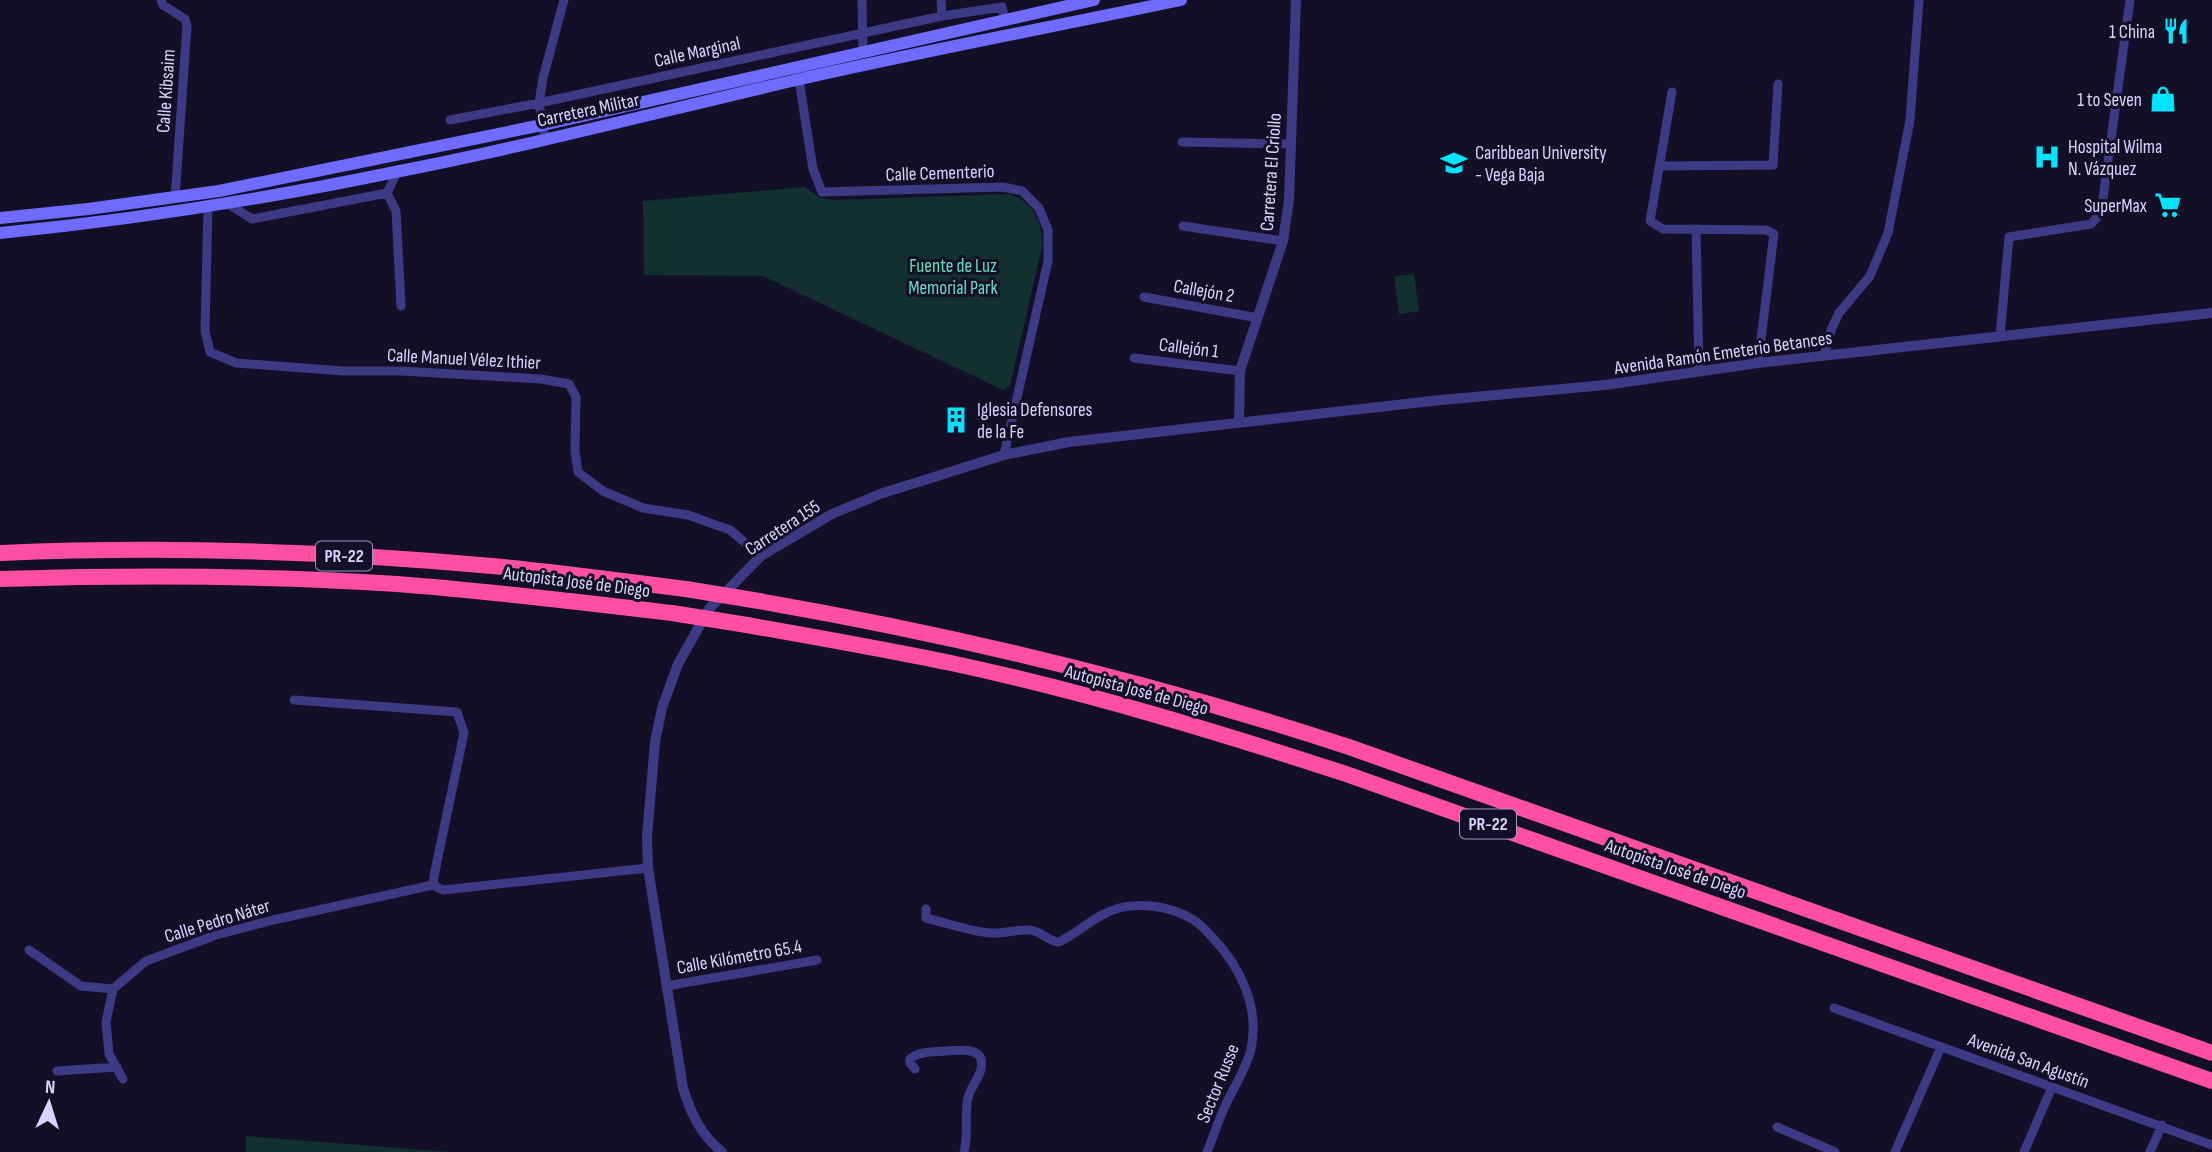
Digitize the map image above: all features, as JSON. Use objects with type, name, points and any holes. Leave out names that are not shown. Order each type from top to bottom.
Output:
[{"type":"highway","name":"Autopista José de Diego","points":[[0,553],[93,551],[314,554],[492,566],[686,589],[966,640],[1117,677],[1349,747],[2212,1053]]},
{"type":"highway","name":"Autopista José de Diego","points":[[0,579],[142,576],[315,580],[492,592],[671,613],[953,664],[1113,703],[1349,775],[2212,1080]]},
{"type":"main road","name":"Carretera Militar","points":[[0,218],[219,191],[542,125],[1094,0]]},
{"type":"main road","name":"Carretera Militar","points":[[0,233],[89,224],[228,204],[397,172],[799,79],[1181,0]]},
{"type":"street","name":"Calle Kibsaim","points":[[161,0],[163,5],[185,19],[187,26],[175,198]]},
{"type":"street","points":[[545,138],[540,103],[543,78],[564,0]]},
{"type":"street","points":[[862,0],[863,51]]},
{"type":"street","points":[[941,0],[942,16]]},
{"type":"street","name":"Carretera El Criollo","points":[[1239,423],[1240,371],[1283,241],[1289,200],[1296,0]]},
{"type":"street","points":[[1824,356],[1839,313],[1870,276],[1888,233],[1910,120],[1919,0]]},
{"type":"street","points":[[2000,336],[2009,237],[2091,224],[2101,213],[2130,0]]},
{"type":"street","name":"Calle Marginal","points":[[450,120],[942,16],[1002,7],[1005,19]]},
{"type":"street","name":"Calle Cementerio","points":[[799,79],[813,169],[822,192],[1003,187],[1022,191],[1039,208],[1048,230],[1048,261],[1004,455]]},
{"type":"street","points":[[1660,166],[1773,164],[1778,84]]},
{"type":"street","points":[[1672,92],[1650,221],[1663,229],[1766,230],[1774,234],[1758,363]]},
{"type":"street","points":[[1182,142],[1291,144]]},
{"type":"street","points":[[387,193],[397,172]]},
{"type":"street","points":[[228,204],[252,219],[387,193]]},
{"type":"street","points":[[387,193],[396,211],[401,306]]},
{"type":"street","name":"Calle Manuel Vélez Ithier","points":[[208,207],[205,331],[210,352],[236,363],[343,371],[402,371],[541,379],[569,384],[576,397],[575,451],[578,472],[603,491],[643,508],[688,515],[730,530],[761,556]]},
{"type":"street","points":[[1183,226],[1283,241]]},
{"type":"street","points":[[1696,229],[1699,371]]},
{"type":"street","name":"Callejón 2","points":[[1144,297],[1258,318]]},
{"type":"street","name":"Avenida Ramón Emeterio Betances","points":[[1239,423],[1605,385],[1758,363],[2212,313]]},
{"type":"street","name":"Callejón 1","points":[[1133,358],[1240,371]]},
{"type":"street","name":"Carretera 155","points":[[722,1152],[699,1128],[683,1088],[648,868],[655,742],[667,691],[677,664],[709,609],[761,556],[853,504],[1004,455],[1069,442],[1239,423]]},
{"type":"street","points":[[294,700],[457,712],[464,733],[433,885]]},
{"type":"street","name":"Calle Pedro Náter","points":[[113,989],[146,961],[216,935],[273,920],[433,885],[443,890],[648,868]]},
{"type":"street","name":"Sector Russe","points":[[926,909],[926,918],[960,927],[998,933],[1034,930],[1053,942],[1059,942],[1094,919],[1120,907],[1153,906],[1197,922],[1223,948],[1236,969],[1247,989],[1253,1017],[1252,1048],[1248,1060],[1226,1104],[1207,1152]]},
{"type":"street","points":[[29,950],[81,986],[113,989],[106,1022],[108,1054],[123,1079]]},
{"type":"street","name":"Calle Kilómetro 65.4","points":[[666,986],[817,960]]},
{"type":"street","name":"Avenida San Agustín","points":[[1834,1009],[2212,1145]]},
{"type":"street","points":[[1895,1152],[1941,1047]]},
{"type":"street","points":[[915,1069],[910,1063],[913,1055],[964,1050],[978,1054],[981,1069],[968,1099],[967,1142],[964,1152]]},
{"type":"street","points":[[57,1071],[117,1067]]},
{"type":"street","points":[[2024,1152],[2052,1087]]},
{"type":"street","points":[[2150,1152],[2162,1125]]},
{"type":"street","points":[[1777,1127],[1835,1152]]},
{"type":"green space","name":"Fuente de Luz Memorial Park","points":[[805,187],[820,198],[835,200],[1010,194],[1025,202],[1038,221],[1042,247],[1010,386],[1003,390],[763,276],[644,275],[643,201]]},
{"type":"green space","points":[[1414,274],[1419,311],[1399,314],[1394,276]]},
{"type":"green space","points":[[246,1136],[450,1152],[246,1152]]},
{"type":"place","name":"1 China","points":[[2176,31]]},
{"type":"place","name":"1 to Seven","points":[[2163,99]]},
{"type":"place","name":"Hospital Wilma N. Vázquez","points":[[2047,157]]},
{"type":"place","name":"Caribbean University - Vega Baja","points":[[1454,163]]},
{"type":"place","name":"SuperMax","points":[[2168,205]]},
{"type":"place","name":"Iglesia Defensores de la Fe","points":[[956,420]]}]
